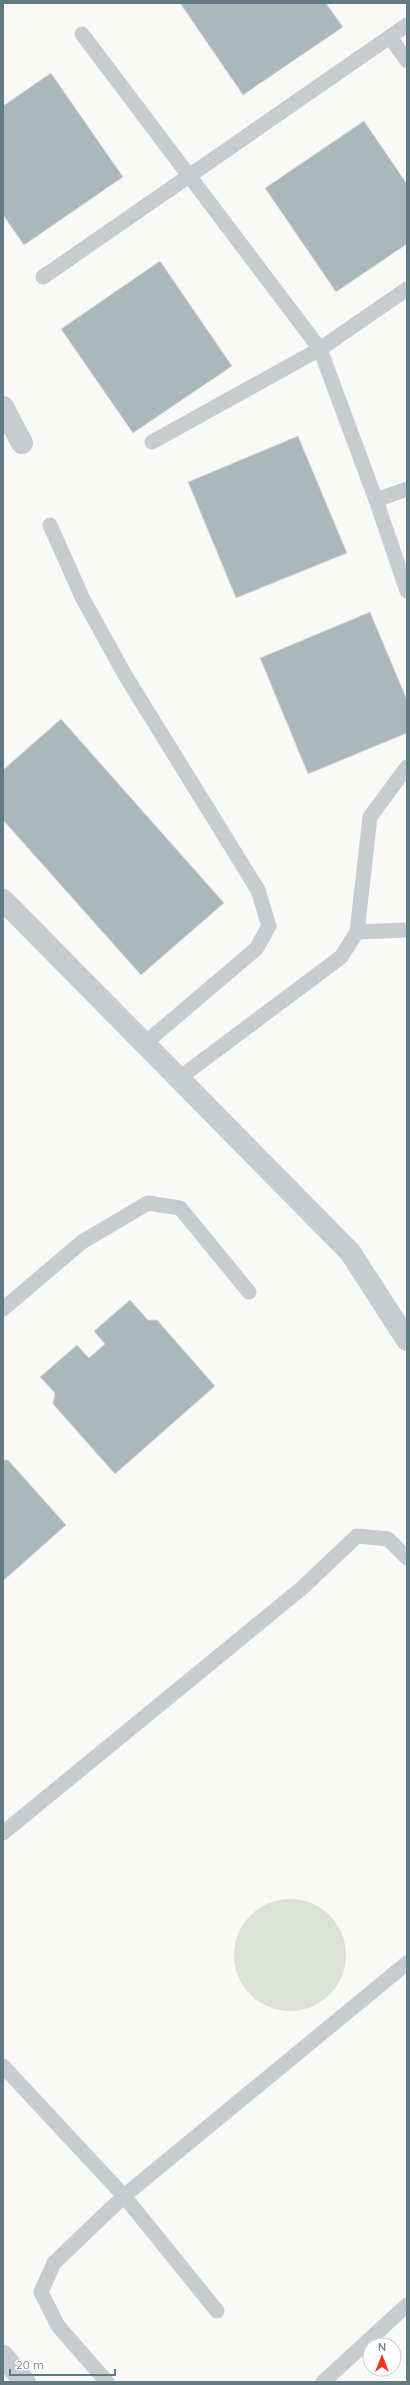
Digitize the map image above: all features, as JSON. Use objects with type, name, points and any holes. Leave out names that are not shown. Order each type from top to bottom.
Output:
[{"type":"street","points":[[3,407],[22,443]]},
{"type":"street","points":[[3,900],[350,1252],[407,1340]]},
{"type":"street","points":[[3,2356],[25,2382]]},
{"type":"lane","points":[[43,277],[407,25]]},
{"type":"lane","points":[[82,34],[320,349],[376,500],[407,591]]},
{"type":"lane","points":[[390,37],[407,61]]},
{"type":"lane","points":[[152,442],[320,349],[407,289]]},
{"type":"lane","points":[[376,500],[407,489]]},
{"type":"lane","points":[[50,525],[82,597],[125,675],[258,890],[269,926],[256,949],[144,1044]]},
{"type":"lane","points":[[178,1079],[341,957],[357,932],[370,817],[407,767]]},
{"type":"lane","points":[[357,932],[407,930]]},
{"type":"lane","points":[[3,1309],[82,1242],[148,1203],[180,1208],[249,1292]]},
{"type":"lane","points":[[3,1833],[302,1588],[357,1536],[388,1539],[407,1558]]},
{"type":"lane","points":[[107,2382],[58,2326],[41,2292],[54,2263],[124,2196],[407,1963]]},
{"type":"lane","points":[[3,2066],[124,2196],[217,2311]]},
{"type":"lane","points":[[329,2380],[407,2305]]},
{"type":"shaded area","points":[[290,1899],[312,1903],[330,1915],[342,1933],[346,1955],[342,1977],[330,1995],[312,2007],[290,2011],[268,2007],[250,1995],[238,1977],[234,1955],[238,1933],[250,1915],[268,1903]]},
{"type":"building","points":[[180,3],[326,3],[343,27],[243,95]]},
{"type":"building","points":[[51,73],[123,177],[24,245],[3,215],[3,106]]},
{"type":"building","points":[[364,121],[407,184],[407,244],[336,292],[265,188]]},
{"type":"building","points":[[160,261],[232,366],[133,433],[61,329]]},
{"type":"building","points":[[298,436],[347,553],[236,598],[188,482]]},
{"type":"building","points":[[370,612],[407,700],[407,733],[308,774],[260,658]]},
{"type":"building","points":[[61,719],[224,903],[141,975],[3,820],[3,770]]},
{"type":"building","points":[[130,1300],[148,1320],[157,1320],[215,1386],[115,1474],[53,1404],[55,1393],[40,1377],[77,1345],[89,1358],[105,1344],[94,1331]]},
{"type":"building","points":[[3,1460],[8,1460],[66,1525],[3,1581]]}]
